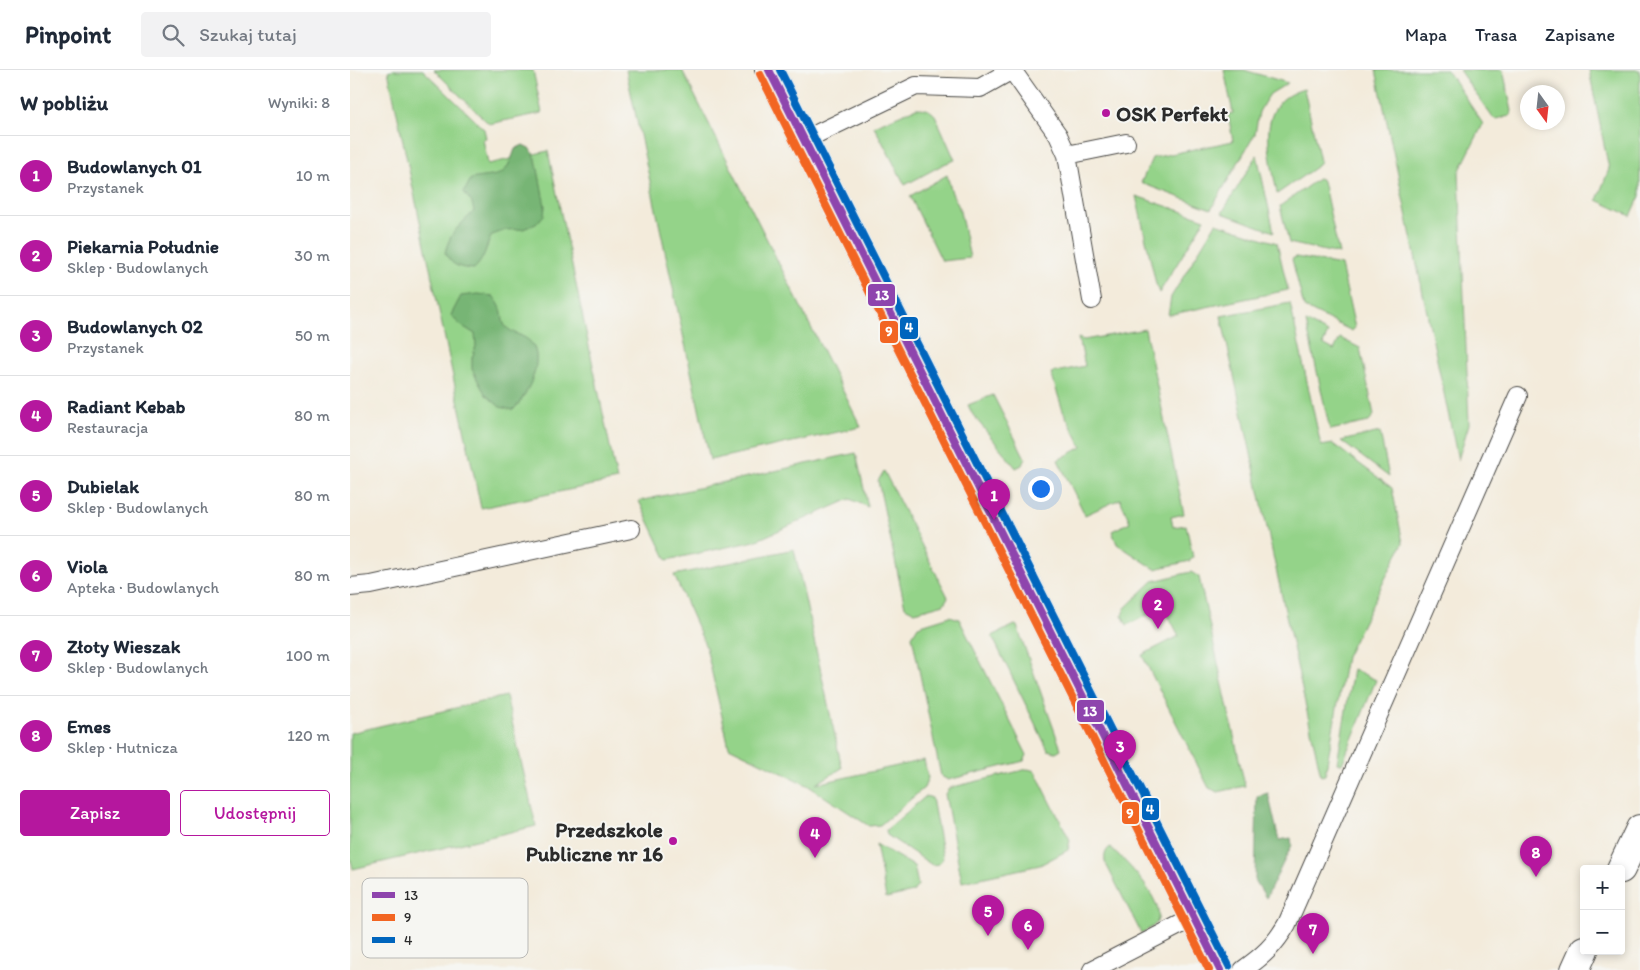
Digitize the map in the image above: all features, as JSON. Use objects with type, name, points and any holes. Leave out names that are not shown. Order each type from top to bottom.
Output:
[{"type":"street","points":[[769,70],[1220,970]]},
{"type":"street","points":[[1623,865],[1640,829]]},
{"type":"street","points":[[1575,970],[1582,955]]},
{"type":"lane","points":[[804,140],[916,86],[980,88],[1012,70],[1058,135],[1067,155],[1092,300]]},
{"type":"lane","points":[[1067,155],[1126,143]]},
{"type":"lane","points":[[1243,970],[1263,956],[1278,940],[1287,924],[1518,396]]},
{"type":"lane","points":[[350,587],[371,585],[632,529]]},
{"type":"lane","points":[[1092,970],[1194,918]]},
{"type":"green space","points":[[423,70],[484,129],[486,138],[483,139],[488,164],[548,151],[617,480],[481,508],[388,71]]},
{"type":"green space","points":[[434,70],[533,70],[542,113],[489,124]]},
{"type":"green space","points":[[626,70],[682,70],[861,427],[710,460]]},
{"type":"green space","points":[[1224,70],[1244,70],[1288,83],[1270,94],[1264,103],[1259,112],[1255,134],[1211,209],[1141,183],[1152,158],[1233,141],[1228,114],[1233,113]]},
{"type":"green space","points":[[1376,70],[1447,70],[1483,124],[1459,172],[1469,424],[1458,460]]},
{"type":"green space","points":[[1459,70],[1503,70],[1512,111],[1510,116],[1493,118]]},
{"type":"green space","points":[[1589,70],[1640,70],[1640,196],[1631,216],[1597,200],[1609,169]]},
{"type":"green space","points":[[1304,89],[1320,161],[1316,167],[1277,194],[1269,147],[1271,118],[1277,106],[1288,96]]},
{"type":"green space","points":[[916,108],[927,109],[935,115],[955,160],[905,185],[874,126]]},
{"type":"green space","points":[[523,145],[531,149],[536,159],[545,206],[544,215],[536,224],[523,229],[506,230],[492,235],[483,257],[474,269],[456,266],[445,253],[453,234],[474,211],[472,203],[464,192],[471,179],[500,174],[508,166],[515,149]]},
{"type":"green space","points":[[1257,155],[1274,232],[1222,213]]},
{"type":"green space","points":[[947,175],[952,193],[959,207],[970,258],[942,261],[910,196]]},
{"type":"green space","points":[[1319,178],[1323,181],[1339,254],[1289,243],[1280,206]]},
{"type":"green space","points":[[1136,196],[1205,219],[1159,293],[1156,284]]},
{"type":"green space","points":[[1216,223],[1277,243],[1288,290],[1168,315],[1171,297]]},
{"type":"green space","points":[[1296,257],[1341,265],[1355,328],[1352,331],[1304,307],[1292,259]]},
{"type":"green space","points":[[478,294],[493,296],[498,302],[506,327],[527,339],[533,346],[536,355],[534,375],[524,396],[513,410],[500,407],[486,395],[472,369],[472,358],[476,346],[475,334],[459,324],[451,315],[461,296]]},
{"type":"green space","points":[[1290,303],[1321,446],[1333,444],[1392,488],[1403,543],[1346,657],[1325,775],[1321,776],[1221,316]]},
{"type":"green space","points":[[1306,322],[1328,333],[1323,344],[1334,350],[1340,338],[1360,348],[1374,415],[1369,422],[1330,430]]},
{"type":"green space","points":[[1145,329],[1184,514],[1171,517],[1173,527],[1186,525],[1193,557],[1190,561],[1155,569],[1117,544],[1112,531],[1130,522],[1120,499],[1085,515],[1058,460],[1082,447],[1063,411],[1051,373],[1085,366],[1078,338],[1084,340]]},
{"type":"green space","points":[[993,395],[1025,458],[1022,465],[1016,468],[973,415],[968,405]]},
{"type":"green space","points":[[1380,432],[1389,477],[1341,441]]},
{"type":"green space","points":[[856,453],[868,507],[850,499],[755,541],[667,560],[639,501]]},
{"type":"green space","points":[[884,471],[948,597],[944,604],[915,612],[905,607],[878,481]]},
{"type":"green space","points":[[794,549],[842,768],[816,784],[924,760],[928,778],[924,788],[880,825],[869,826],[807,785],[729,747],[706,647],[674,575]]},
{"type":"green space","points":[[1191,572],[1199,577],[1245,786],[1218,792],[1209,788],[1142,655],[1179,636],[1164,607],[1127,625],[1122,615],[1125,608],[1153,581]]},
{"type":"green space","points":[[950,616],[959,619],[1027,755],[1024,761],[948,780],[941,776],[912,636],[918,626]]},
{"type":"green space","points":[[1015,625],[1017,626],[1061,749],[1056,752],[1048,750],[992,636]]},
{"type":"green space","points":[[1353,669],[1376,680],[1342,764],[1337,763]]},
{"type":"green space","points":[[506,696],[536,826],[353,869],[350,856],[350,733]]},
{"type":"green space","points":[[1028,769],[1035,771],[1070,840],[1068,850],[1040,865],[962,882],[945,794],[949,788]]},
{"type":"green space","points":[[1268,793],[1279,840],[1291,838],[1292,845],[1266,898],[1255,880],[1257,796]]},
{"type":"green space","points":[[926,796],[932,798],[943,858],[939,864],[932,865],[887,835],[886,830]]},
{"type":"green space","points":[[876,844],[914,866],[918,885],[913,892],[886,898]]},
{"type":"green space","points":[[1110,847],[1143,882],[1156,904],[1157,922],[1141,933],[1105,862],[1105,854]]},
{"type":"transit line","name":"13","points":[[769,70],[1220,970]]},
{"type":"transit line","name":"4","points":[[780,70],[1229,966]]},
{"type":"transit line","name":"9","points":[[760,74],[1209,970]]},
{"type":"place","name":"OSK Perfekt","points":[[1106,113]]},
{"type":"place","name":"Budowlanych 01","points":[[994,520]]},
{"type":"place","name":"Piekarnia Południe","points":[[1158,629]]},
{"type":"place","name":"Budowlanych 02","points":[[1120,771]]},
{"type":"place","name":"Przedszkole Publiczne nr 16","points":[[673,841]]},
{"type":"place","name":"Radiant Kebab","points":[[815,858]]},
{"type":"place","name":"Emes","points":[[1536,877]]},
{"type":"place","name":"Dubielak","points":[[988,936]]},
{"type":"place","name":"Viola","points":[[1028,950]]},
{"type":"place","name":"Złoty Wieszak","points":[[1313,954]]}]
